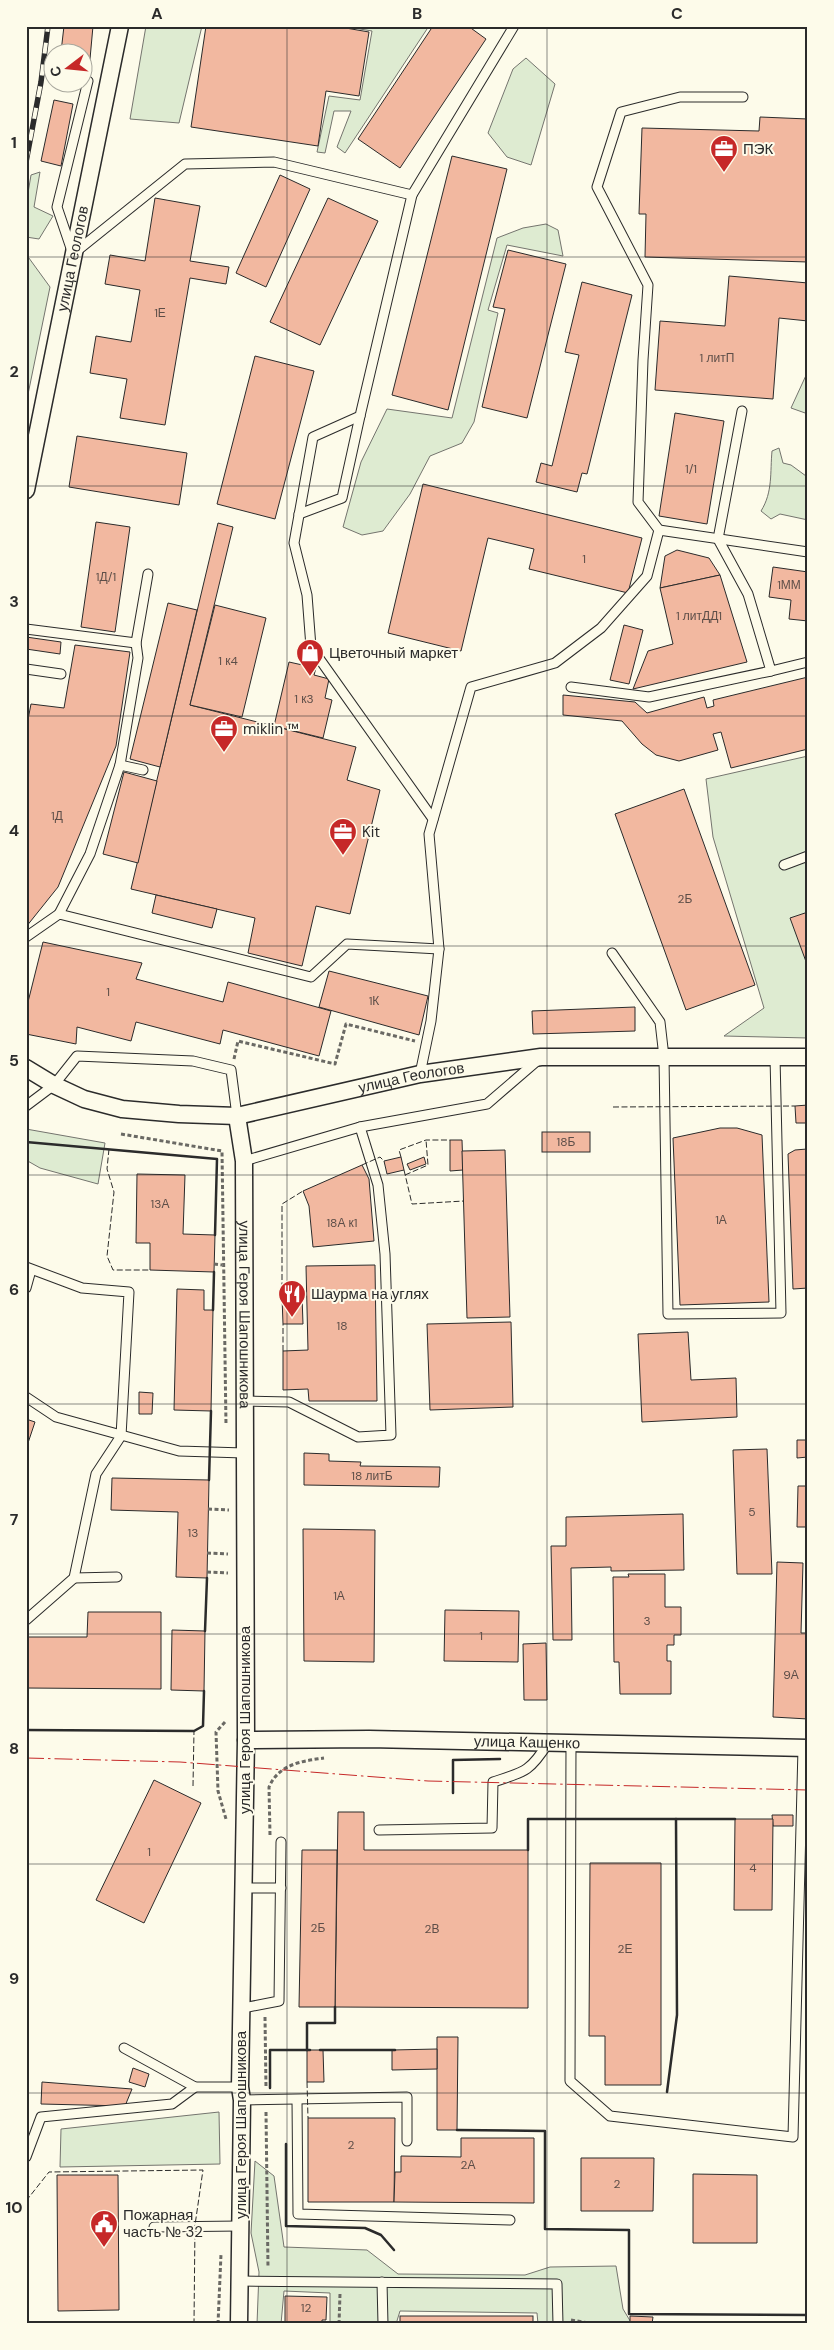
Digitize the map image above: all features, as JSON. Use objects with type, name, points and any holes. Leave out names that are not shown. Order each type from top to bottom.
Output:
[{"type":"street","name":"улица Геологов","points":[[26,490],[120,26]]},
{"type":"street","name":"улица Геологов","points":[[26,1068],[54,1085],[84,1099],[122,1109],[179,1114],[237,1116],[420,1074],[541,1057],[808,1056]]},
{"type":"street","name":"улица Героя Шапошникова","points":[[237,1116],[244,1161],[245,1401],[237,1453],[246,1740],[241,2093],[232,2226],[239,2281],[239,2324]]},
{"type":"street","name":"улица Кащенко","points":[[246,1740],[368,1739],[805,1748]]},
{"type":"lane","points":[[299,514],[342,498],[412,195],[514,26]]},
{"type":"lane","points":[[85,92],[57,208],[73,254],[185,164],[274,162],[412,195]]},
{"type":"lane","points":[[743,97],[680,97],[621,112],[597,187],[648,285],[643,360],[638,502],[659,530],[808,552]]},
{"type":"lane","points":[[742,411],[718,539],[748,594],[771,671]]},
{"type":"lane","points":[[360,416],[314,437],[294,543],[307,595],[311,647],[433,819]]},
{"type":"lane","points":[[420,1074],[439,949],[429,834],[471,687],[555,663],[601,628],[647,576],[659,530]]},
{"type":"lane","points":[[26,937],[59,914],[90,854],[120,765],[138,658],[136,643],[148,574]]},
{"type":"lane","points":[[26,629],[136,643]]},
{"type":"lane","points":[[571,687],[650,697],[808,662]]},
{"type":"lane","points":[[26,669],[61,674]]},
{"type":"lane","points":[[120,765],[143,770]]},
{"type":"lane","points":[[784,865],[808,856]]},
{"type":"lane","points":[[59,914],[311,978],[347,944],[439,949]]},
{"type":"lane","points":[[612,953],[660,1022],[664,1057],[668,1314],[781,1313],[774,1057]]},
{"type":"lane","points":[[26,1106],[54,1085],[77,1056],[193,1062],[231,1070],[237,1116]]},
{"type":"lane","points":[[244,1161],[360,1127],[487,1104],[541,1057]]},
{"type":"lane","points":[[245,1401],[290,1402],[358,1437],[391,1436],[385,1254],[378,1185],[360,1127]]},
{"type":"lane","points":[[26,1288],[29,1269],[82,1288],[129,1292],[121,1436],[96,1474],[74,1578],[26,1620]]},
{"type":"lane","points":[[26,1397],[56,1417],[121,1436],[179,1451],[237,1453]]},
{"type":"lane","points":[[74,1578],[117,1578]]},
{"type":"lane","points":[[379,1830],[492,1828],[493,1782],[525,1772],[541,1755],[548,1743]]},
{"type":"lane","points":[[571,1743],[570,2081],[610,2116],[793,2137],[804,1837],[805,1748]]},
{"type":"lane","points":[[242,2008],[280,2001],[281,1842]]},
{"type":"lane","points":[[243,1888],[281,1888]]},
{"type":"lane","points":[[124,2048],[195,2087],[241,2093],[266,2100],[407,2097],[407,2142]]},
{"type":"lane","points":[[26,2157],[41,2117],[172,2104],[195,2087]]},
{"type":"lane","points":[[297,2100],[298,2214],[510,2220]]},
{"type":"lane","points":[[154,2226],[232,2226]]},
{"type":"lane","points":[[239,2281],[557,2284],[558,2321]]},
{"type":"lane","points":[[382,2282],[383,2324]]},
{"type":"path","points":[[231,1070],[238,1041],[335,1064],[346,1024],[426,1044]]},
{"type":"path","points":[[121,1134],[222,1151],[222,1265],[226,1428],[237,1453]]},
{"type":"path","points":[[214,1264],[222,1265]]},
{"type":"path","points":[[208,1509],[229,1510]]},
{"type":"path","points":[[207,1553],[228,1554]]},
{"type":"path","points":[[207,1572],[228,1573]]},
{"type":"path","points":[[281,1842],[270,1835],[269,1787],[272,1781],[290,1765],[301,1761],[329,1758]]},
{"type":"path","points":[[265,2004],[268,2281]]},
{"type":"path","points":[[218,2324],[220,2273],[232,2226]]},
{"type":"path","points":[[339,2324],[340,2281]]},
{"type":"path","points":[[558,2321],[595,2324]]},
{"type":"green space","points":[[146,26],[202,26],[179,123],[130,119]]},
{"type":"green space","points":[[342,26],[429,26],[345,153],[337,147],[351,111],[334,111],[325,153],[317,152],[329,96],[360,100],[372,31]]},
{"type":"green space","points":[[526,58],[555,84],[531,165],[507,157],[488,133],[513,69]]},
{"type":"green space","points":[[40,172],[34,207],[53,216],[39,239],[26,237],[26,205],[31,175]]},
{"type":"green space","points":[[546,224],[558,230],[563,256],[507,245],[488,310],[498,313],[474,422],[462,443],[430,456],[410,494],[383,531],[362,535],[343,527],[361,462],[387,409],[452,418],[497,238],[523,228]]},
{"type":"green space","points":[[26,254],[50,287],[26,404]]},
{"type":"green space","points":[[808,371],[808,414],[791,408]]},
{"type":"green space","points":[[779,448],[783,463],[791,465],[806,476],[808,520],[780,514],[771,519],[761,511],[769,489],[772,451]]},
{"type":"green space","points":[[808,756],[808,1038],[724,1036],[764,1008],[713,837],[706,779]]},
{"type":"green space","points":[[26,1129],[105,1143],[98,1184],[40,1168],[26,1160]]},
{"type":"green space","points":[[219,2112],[220,2164],[60,2167],[61,2129]]},
{"type":"green space","points":[[255,2161],[274,2176],[284,2247],[367,2250],[398,2274],[525,2275],[550,2267],[616,2266],[623,2309],[632,2324],[538,2324],[537,2313],[400,2311],[396,2324],[330,2324],[330,2293],[284,2291],[281,2324],[257,2324],[259,2272],[251,2233]]},
{"type":"building","points":[[64,26],[93,26],[92,42],[62,42]]},
{"type":"building","points":[[206,26],[334,26],[369,32],[359,96],[326,91],[318,146],[191,127]]},
{"type":"building","points":[[433,26],[468,26],[486,39],[400,168],[358,139]]},
{"type":"building","points":[[54,100],[73,104],[61,166],[41,161]]},
{"type":"building","name":"ПЭК","points":[[760,117],[808,119],[808,262],[645,257],[646,214],[639,214],[642,128],[759,131]]},
{"type":"building","points":[[452,156],[507,169],[448,410],[392,395]]},
{"type":"building","points":[[280,175],[310,189],[266,287],[236,273]]},
{"type":"building","points":[[155,198],[200,206],[190,261],[229,267],[226,284],[190,278],[165,425],[120,418],[127,379],[90,373],[96,336],[131,342],[140,290],[105,284],[110,255],[145,261]]},
{"type":"building","points":[[328,198],[378,221],[320,345],[270,322]]},
{"type":"building","points":[[508,250],[566,264],[527,418],[482,407],[505,309],[493,307]]},
{"type":"building","points":[[729,276],[808,283],[808,321],[779,318],[773,399],[655,390],[660,321],[725,326]]},
{"type":"building","points":[[582,282],[632,295],[587,474],[582,473],[577,492],[536,482],[541,463],[552,466],[579,355],[565,352]]},
{"type":"building","points":[[255,356],[314,371],[275,519],[217,504]]},
{"type":"building","points":[[675,413],[724,421],[707,524],[659,516]]},
{"type":"building","points":[[77,436],[187,453],[179,505],[69,487]]},
{"type":"building","points":[[423,484],[642,538],[628,593],[529,569],[534,549],[488,538],[461,651],[388,633]]},
{"type":"building","points":[[96,522],[130,527],[115,632],[81,627]]},
{"type":"building","points":[[218,523],[233,527],[190,705],[356,747],[347,780],[380,790],[350,914],[316,906],[302,966],[248,953],[255,918],[131,889]]},
{"type":"building","points":[[677,550],[709,558],[720,575],[660,588],[665,556]]},
{"type":"building","points":[[773,567],[808,572],[808,621],[789,619],[791,600],[769,597]]},
{"type":"building","points":[[720,575],[747,662],[633,689],[648,651],[673,644],[660,588]]},
{"type":"building","points":[[168,603],[197,610],[160,767],[130,759]]},
{"type":"building","points":[[215,605],[266,618],[242,717],[190,705]]},
{"type":"building","points":[[624,625],[643,630],[629,684],[610,680]]},
{"type":"building","points":[[26,637],[61,642],[60,654],[26,649]]},
{"type":"building","points":[[75,645],[130,652],[116,746],[58,887],[26,927],[26,730],[31,704],[64,708]]},
{"type":"building","points":[[289,662],[316,668],[314,675],[329,679],[325,698],[332,700],[323,738],[274,726]]},
{"type":"building","points":[[808,677],[808,749],[731,768],[721,732],[713,734],[718,750],[679,761],[656,755],[642,744],[622,721],[563,715],[563,695],[635,702],[647,713],[704,697],[707,708],[714,706],[713,700]]},
{"type":"building","points":[[124,772],[157,781],[138,863],[103,854]]},
{"type":"building","points":[[684,789],[755,985],[686,1010],[615,814]]},
{"type":"building","points":[[156,895],[217,909],[212,928],[152,913]]},
{"type":"building","points":[[808,912],[808,967],[790,918]]},
{"type":"building","points":[[43,942],[142,963],[136,979],[223,1002],[228,982],[331,1011],[319,1056],[223,1030],[220,1044],[136,1022],[131,1041],[77,1027],[76,1044],[26,1034],[26,1010]]},
{"type":"building","points":[[329,971],[428,996],[419,1035],[319,1007]]},
{"type":"building","points":[[635,1007],[635,1031],[533,1034],[532,1011]]},
{"type":"building","points":[[808,1105],[808,1123],[796,1123],[795,1106]]},
{"type":"building","points":[[720,1128],[737,1128],[762,1135],[769,1302],[680,1305],[673,1138]]},
{"type":"building","points":[[542,1132],[590,1132],[590,1152],[542,1152]]},
{"type":"building","points":[[450,1140],[462,1140],[463,1170],[450,1171]]},
{"type":"building","points":[[808,1143],[808,1288],[793,1289],[788,1154],[795,1150],[807,1149]]},
{"type":"building","points":[[505,1150],[510,1317],[467,1318],[462,1151]]},
{"type":"building","points":[[401,1157],[404,1170],[387,1174],[384,1161]]},
{"type":"building","points":[[424,1157],[426,1164],[410,1170],[407,1164]]},
{"type":"building","points":[[362,1165],[369,1179],[374,1241],[313,1247],[309,1206],[303,1191]]},
{"type":"building","points":[[137,1174],[185,1175],[183,1234],[215,1235],[214,1272],[150,1270],[150,1243],[136,1243]]},
{"type":"building","points":[[375,1265],[377,1401],[309,1401],[308,1389],[283,1390],[283,1351],[308,1350],[306,1266]]},
{"type":"building","points":[[177,1289],[204,1290],[204,1310],[213,1310],[211,1411],[174,1410]]},
{"type":"building","points":[[302,1296],[303,1324],[283,1324],[282,1297]]},
{"type":"building","points":[[511,1322],[513,1407],[430,1410],[427,1324]]},
{"type":"building","points":[[688,1332],[691,1380],[736,1378],[737,1417],[642,1422],[638,1334]]},
{"type":"building","points":[[139,1392],[153,1393],[152,1414],[139,1414]]},
{"type":"building","points":[[26,1419],[35,1422],[26,1449]]},
{"type":"building","points":[[797,1440],[808,1440],[808,1457],[797,1458]]},
{"type":"building","points":[[767,1449],[772,1574],[737,1574],[733,1450]]},
{"type":"building","points":[[304,1453],[329,1454],[329,1461],[361,1462],[360,1466],[440,1467],[439,1487],[304,1485]]},
{"type":"building","points":[[112,1478],[209,1480],[207,1578],[176,1577],[178,1512],[111,1510]]},
{"type":"building","points":[[798,1486],[808,1486],[808,1527],[797,1527]]},
{"type":"building","points":[[683,1514],[684,1570],[611,1571],[611,1567],[571,1568],[572,1640],[553,1640],[551,1546],[566,1546],[566,1517]]},
{"type":"building","points":[[303,1529],[375,1530],[374,1662],[304,1661]]},
{"type":"building","points":[[777,1562],[803,1563],[801,1633],[808,1633],[808,1719],[773,1717]]},
{"type":"building","points":[[628,1574],[665,1574],[665,1607],[681,1607],[681,1635],[674,1635],[674,1645],[667,1645],[667,1661],[671,1661],[671,1694],[620,1694],[619,1662],[614,1662],[613,1577],[629,1577]]},
{"type":"building","points":[[445,1610],[519,1611],[518,1662],[444,1661]]},
{"type":"building","points":[[88,1612],[161,1612],[161,1689],[26,1688],[26,1637],[87,1637]]},
{"type":"building","points":[[172,1630],[205,1631],[204,1691],[171,1690]]},
{"type":"building","points":[[546,1643],[547,1700],[524,1700],[523,1644]]},
{"type":"building","points":[[154,1780],[201,1803],[144,1923],[96,1900]]},
{"type":"building","points":[[338,1812],[364,1812],[364,1850],[528,1850],[528,2008],[335,2007]]},
{"type":"building","points":[[772,1815],[793,1815],[793,1826],[773,1826]]},
{"type":"building","points":[[735,1819],[773,1819],[772,1910],[734,1910]]},
{"type":"building","points":[[302,1850],[337,1850],[335,2007],[299,2007]]},
{"type":"building","points":[[590,1863],[661,1863],[661,2085],[605,2085],[605,2036],[589,2036]]},
{"type":"building","points":[[437,2037],[458,2037],[457,2130],[437,2130]]},
{"type":"building","points":[[437,2049],[437,2069],[392,2070],[392,2050]]},
{"type":"building","points":[[307,2050],[323,2050],[324,2082],[307,2082]]},
{"type":"building","points":[[133,2068],[149,2074],[145,2087],[129,2082]]},
{"type":"building","points":[[42,2082],[132,2089],[125,2106],[41,2104]]},
{"type":"building","points":[[308,2118],[395,2118],[394,2202],[308,2202]]},
{"type":"building","points":[[461,2138],[534,2138],[534,2203],[394,2202],[395,2172],[401,2172],[401,2156],[461,2157]]},
{"type":"building","points":[[581,2158],[654,2158],[653,2211],[581,2211]]},
{"type":"building","points":[[693,2174],[757,2175],[757,2243],[693,2243]]},
{"type":"building","points":[[57,2175],[118,2175],[119,2310],[58,2311]]},
{"type":"building","points":[[285,2296],[327,2297],[326,2320],[322,2320],[322,2324],[285,2324]]},
{"type":"building","points":[[400,2316],[533,2316],[533,2324],[400,2324]]},
{"type":"building","points":[[630,2316],[653,2317],[652,2324],[630,2324]]},
{"type":"railway","points":[[26,162],[41,82],[48,26]]},
{"type":"fence","points":[[613,1107],[795,1106]]},
{"type":"fence","points":[[401,1157],[399,1150],[426,1140],[450,1140]]},
{"type":"fence","points":[[405,1175],[428,1165],[426,1140]]},
{"type":"fence","points":[[109,1149],[107,1169],[114,1192],[107,1256],[113,1270],[150,1270]]},
{"type":"fence","points":[[362,1165],[380,1157],[384,1161]]},
{"type":"fence","points":[[404,1170],[412,1204],[464,1201]]},
{"type":"fence","points":[[282,1297],[282,1204],[303,1191]]},
{"type":"fence","points":[[283,1324],[283,1351]]},
{"type":"fence","points":[[193,1786],[194,1731]]},
{"type":"fence","points":[[307,2082],[308,2118]]},
{"type":"fence","points":[[26,2201],[49,2172],[203,2170],[195,2225],[194,2323],[165,2324]]},
{"type":"wall","points":[[26,1142],[217,1159],[215,1235]]},
{"type":"wall","points":[[213,1310],[214,1272]]},
{"type":"wall","points":[[209,1480],[211,1411]]},
{"type":"wall","points":[[205,1631],[207,1578]]},
{"type":"wall","points":[[26,1730],[194,1731],[203,1726],[204,1691]]},
{"type":"wall","points":[[453,1793],[453,1760],[500,1759]]},
{"type":"wall","points":[[528,1850],[528,1819],[735,1819]]},
{"type":"wall","points":[[667,2092],[677,2015],[676,1819]]},
{"type":"wall","points":[[307,2050],[307,2023],[335,2023],[335,2007]]},
{"type":"wall","points":[[270,2088],[270,2050],[310,2050]]},
{"type":"wall","points":[[320,2050],[395,2050]]},
{"type":"wall","points":[[457,2130],[545,2131],[545,2229],[629,2230],[629,2314],[808,2315]]},
{"type":"wall","points":[[286,2144],[286,2226],[365,2228],[381,2235],[394,2250]]},
{"type":"power","points":[[26,1758],[180,1762],[428,1781],[808,1790]]},
{"type":"place","name":"ПЭК","points":[[724,173]]},
{"type":"place","name":"Цветочный маркет","points":[[310,677]]},
{"type":"place","name":"miklin ™","points":[[224,753]]},
{"type":"place","name":"Kit","points":[[343,856]]},
{"type":"place","name":"Шаурма на углях","points":[[292,1318]]},
{"type":"place","name":"Пожарная часть № 32","points":[[104,2248]]}]
